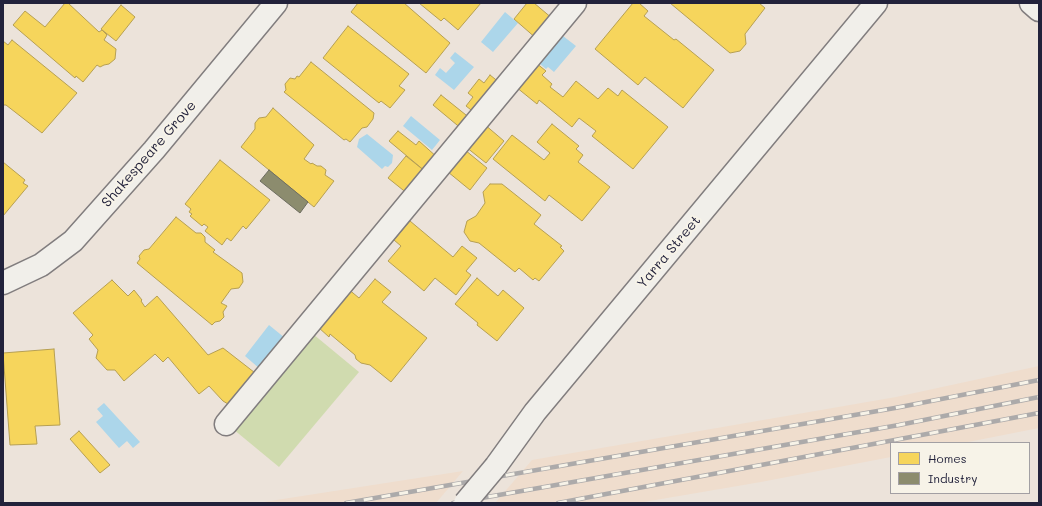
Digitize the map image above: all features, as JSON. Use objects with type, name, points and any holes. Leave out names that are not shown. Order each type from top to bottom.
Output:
[{"type":"street","name":"Shakespeare Grove","points":[[3,282],[41,265],[73,241],[154,150],[276,3]]},
{"type":"street","points":[[226,424],[575,3]]},
{"type":"street","name":"Yarra Street","points":[[465,503],[496,466],[535,412],[876,3]]},
{"type":"street","points":[[1031,3],[1039,10]]},
{"type":"shaded area","points":[[1039,366],[1039,428],[968,442],[890,442],[890,457],[761,482],[638,503],[495,503],[532,460],[896,397]]},
{"type":"shaded area","points":[[463,471],[436,503],[257,503]]},
{"type":"green space","points":[[313,334],[359,372],[279,467],[233,429]]},
{"type":"water","points":[[505,12],[518,23],[493,52],[481,42]]},
{"type":"water","points":[[563,36],[576,46],[554,72],[548,67],[546,69],[540,64]]},
{"type":"water","points":[[455,52],[474,67],[454,90],[435,75],[440,68],[446,73],[455,63],[450,58]]},
{"type":"water","points":[[411,116],[440,140],[432,150],[403,126]]},
{"type":"water","points":[[367,134],[393,155],[392,163],[388,167],[385,166],[382,169],[357,147],[359,139]]},
{"type":"water","points":[[269,325],[285,338],[260,369],[245,356]]},
{"type":"water","points":[[104,403],[140,442],[133,448],[127,441],[119,448],[96,422],[103,416],[97,409]]},
{"type":"building: Homes","points":[[65,3],[68,3],[99,32],[102,30],[107,35],[104,40],[116,49],[115,59],[109,64],[100,67],[97,65],[83,82],[76,76],[75,78],[13,25],[25,11],[45,27]]},
{"type":"building: Homes","points":[[358,3],[404,3],[450,43],[426,73],[351,12]]},
{"type":"building: Homes","points":[[419,3],[481,3],[458,30],[444,18],[441,21]]},
{"type":"building: Homes","points":[[527,3],[534,3],[553,19],[537,39],[514,19]]},
{"type":"building: Homes","points":[[633,3],[639,3],[648,11],[644,16],[674,40],[676,39],[714,70],[683,108],[645,77],[638,85],[595,49]]},
{"type":"building: Homes","points":[[670,3],[759,3],[765,8],[745,34],[746,44],[740,51],[730,53]]},
{"type":"building: Homes","points":[[121,5],[135,17],[116,41],[101,29]]},
{"type":"building: Homes","points":[[348,26],[409,74],[399,86],[405,90],[390,108],[381,101],[379,103],[323,58]]},
{"type":"building: Homes","points":[[12,40],[77,93],[42,133],[6,105],[3,105],[3,41],[8,45]]},
{"type":"building: Homes","points":[[311,62],[374,113],[373,119],[367,127],[362,128],[350,142],[346,139],[344,140],[284,92],[286,90],[285,84],[290,78],[295,79],[297,76],[299,77]]},
{"type":"building: Homes","points":[[536,63],[546,71],[542,75],[552,84],[550,87],[563,97],[576,81],[598,99],[608,88],[618,96],[622,90],[668,127],[633,169],[592,136],[596,131],[579,118],[572,127],[539,100],[537,104],[516,87]]},
{"type":"building: Homes","points":[[490,75],[500,83],[475,113],[466,106],[473,97],[468,93],[479,79],[484,83]]},
{"type":"building: Homes","points":[[441,95],[471,119],[463,130],[433,105]]},
{"type":"building: Homes","points":[[273,108],[314,145],[304,159],[311,164],[321,166],[326,170],[325,175],[334,181],[314,207],[241,147],[255,129],[255,123],[259,118],[266,117]]},
{"type":"building: Homes","points":[[484,124],[504,141],[486,163],[466,147]]},
{"type":"building: Homes","points":[[552,124],[579,146],[576,149],[583,155],[578,162],[610,187],[582,221],[549,195],[545,201],[493,159],[512,135],[544,160],[550,153],[537,142]]},
{"type":"building: Homes","points":[[398,131],[416,145],[419,141],[438,158],[426,172],[389,141]]},
{"type":"building: Homes","points":[[465,150],[487,168],[470,190],[448,172]]},
{"type":"building: Homes","points":[[406,156],[426,172],[408,194],[388,178]]},
{"type":"building: Homes","points":[[220,160],[270,200],[246,229],[243,226],[231,241],[227,238],[222,245],[205,231],[208,227],[204,224],[202,226],[190,216],[192,214],[189,212],[191,209],[185,204]]},
{"type":"building: Homes","points":[[3,162],[25,180],[23,183],[28,186],[3,216]]},
{"type":"building: Homes","points":[[490,184],[502,184],[541,215],[534,224],[562,246],[560,247],[564,251],[539,281],[535,278],[533,280],[519,268],[515,272],[479,243],[470,241],[464,232],[467,221],[476,216],[485,203],[483,192]]},
{"type":"building: Homes","points":[[176,217],[196,233],[201,233],[205,237],[205,242],[215,250],[213,252],[242,273],[243,282],[239,288],[231,289],[221,303],[227,306],[223,312],[224,317],[212,325],[137,263],[140,259],[139,256],[144,250],[149,249]]},
{"type":"building: Homes","points":[[410,221],[453,257],[462,246],[477,258],[466,271],[471,275],[456,295],[435,278],[424,291],[388,261],[401,246],[394,240]]},
{"type":"building: Homes","points":[[477,278],[498,296],[503,290],[524,308],[497,341],[477,325],[478,323],[455,304]]},
{"type":"building: Homes","points":[[375,279],[391,292],[382,302],[427,338],[391,382],[370,365],[361,363],[356,359],[355,355],[330,334],[329,337],[318,327],[347,288],[359,298]]},
{"type":"building: Homes","points":[[112,280],[128,296],[134,290],[142,300],[141,301],[145,307],[157,296],[208,355],[223,348],[259,376],[233,407],[223,401],[209,386],[199,394],[168,357],[163,362],[155,354],[124,381],[115,370],[107,370],[96,358],[98,350],[89,339],[93,335],[73,313]]},
{"type":"building: Homes","points":[[54,349],[60,425],[35,426],[37,444],[10,445],[3,353]]},
{"type":"building: Homes","points":[[79,431],[110,465],[100,473],[70,439]]},
{"type":"building: Industry","points":[[269,170],[308,202],[300,213],[260,181]]},
{"type":"railway","points":[[346,503],[895,408],[1039,380]]},
{"type":"railway","points":[[453,503],[899,425],[1039,397]]},
{"type":"railway","points":[[558,503],[1039,413]]}]
